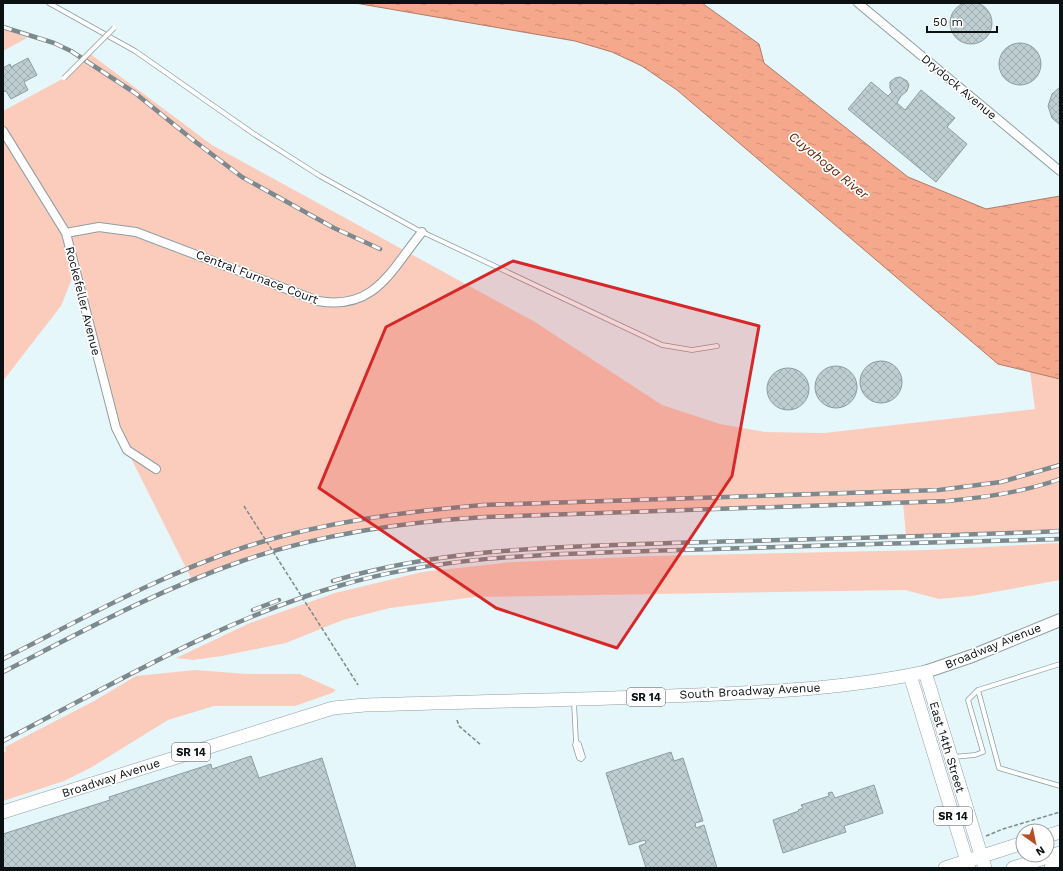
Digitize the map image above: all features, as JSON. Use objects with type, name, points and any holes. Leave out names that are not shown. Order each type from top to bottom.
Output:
[{"type":"main road","name":"South Broadway Avenue","points":[[381,705],[784,690],[851,684],[925,672]]},
{"type":"main road","name":"East 14th Street","points":[[925,672],[983,862]]},
{"type":"main road","name":"East 14th Street","points":[[910,675],[968,864]]},
{"type":"main road","name":"Broadway Avenue","points":[[3,812],[316,712],[349,706],[381,705]]},
{"type":"main road","points":[[945,868],[983,862],[1015,847]]},
{"type":"main road","points":[[1013,868],[1060,853]]},
{"type":"main road","points":[[1051,868],[1060,863]]},
{"type":"street","name":"Drydock Avenue","points":[[858,3],[1060,171]]},
{"type":"street","name":"Rockefeller Avenue","points":[[3,131],[66,233],[116,428],[127,450],[156,469]]},
{"type":"street","name":"Central Furnace Court","points":[[66,233],[99,227],[136,232],[318,301],[333,304],[344,304],[357,300],[385,281],[422,232]]},
{"type":"street","name":"Broadway Avenue","points":[[925,672],[972,656],[1060,620]]},
{"type":"lane","points":[[49,3],[136,51],[254,134],[320,176],[422,232],[662,345],[692,350],[717,346]]},
{"type":"lane","points":[[64,78],[114,28]]},
{"type":"lane","points":[[950,757],[975,755],[983,752],[968,700],[978,690],[1060,664]]},
{"type":"lane","points":[[978,690],[999,768],[1060,786]]},
{"type":"lane","points":[[574,699],[576,742]]},
{"type":"path","points":[[244,506],[358,685]]},
{"type":"path","points":[[457,720],[460,726],[480,745]]},
{"type":"path","points":[[995,833],[1003,829],[1060,812]]},
{"type":"highlighted area","points":[[513,261],[759,326],[732,476],[617,648],[496,608],[319,488],[386,327]]},
{"type":"shaded area","points":[[3,28],[27,38],[3,51]]},
{"type":"shaded area","points":[[89,53],[212,145],[535,322],[662,405],[720,424],[765,432],[824,433],[1035,409],[1030,372],[1060,379],[1060,531],[906,536],[903,503],[485,517],[409,524],[336,536],[228,566],[192,580],[116,428],[75,271],[61,306],[3,381],[3,111],[64,78]]},
{"type":"shaded area","points":[[1060,543],[1060,580],[972,596],[939,599],[905,590],[475,597],[390,608],[343,620],[286,643],[222,656],[193,660],[176,658],[250,623],[335,593],[422,572],[513,562],[653,556],[928,550]]},
{"type":"shaded area","points":[[195,670],[248,674],[300,674],[336,690],[332,693],[295,706],[214,706],[168,720],[92,767],[64,781],[3,801],[3,753],[6,751],[5,747],[94,701],[136,676]]},
{"type":"water","name":"Cuyahoga River","points":[[355,3],[702,3],[759,44],[764,63],[908,177],[986,209],[1060,196],[1060,379],[998,364],[677,90],[642,66],[612,52],[575,41]]},
{"type":"building","points":[[967,2],[975,2],[986,8],[992,19],[992,27],[986,38],[975,44],[967,44],[956,38],[950,27],[950,19],[956,8]]},
{"type":"building","points":[[1016,43],[1024,43],[1035,49],[1041,60],[1041,68],[1035,79],[1024,85],[1016,85],[1005,79],[999,68],[999,60],[1005,49]]},
{"type":"building","points":[[28,58],[37,75],[24,82],[28,90],[11,99],[6,91],[3,92],[3,68],[10,64],[11,67]]},
{"type":"building","points":[[900,77],[907,81],[909,85],[907,91],[901,96],[897,103],[905,110],[921,90],[955,118],[947,127],[967,144],[936,182],[848,109],[871,82],[888,96],[892,92],[890,82],[895,78]]},
{"type":"building","points":[[1060,87],[1060,125],[1052,118],[1048,106],[1052,94]]},
{"type":"building","points":[[877,361],[885,361],[896,367],[902,378],[902,386],[896,397],[885,403],[877,403],[866,397],[860,386],[860,378],[866,367]]},
{"type":"building","points":[[832,366],[840,366],[851,372],[857,383],[857,391],[851,402],[840,408],[832,408],[821,402],[815,391],[815,383],[821,372]]},
{"type":"building","points":[[784,368],[792,368],[803,374],[809,385],[809,393],[803,404],[792,410],[784,410],[773,404],[767,393],[767,385],[773,374]]},
{"type":"building","points":[[671,752],[674,761],[683,758],[703,821],[695,823],[696,828],[704,825],[717,868],[646,868],[639,846],[646,843],[645,840],[629,845],[606,773]]},
{"type":"building","points":[[251,756],[259,778],[322,758],[356,868],[3,868],[3,834],[110,800],[109,797],[211,764],[212,769]]},
{"type":"building","points":[[874,785],[883,813],[844,826],[846,832],[783,853],[773,820],[799,811],[798,810],[803,808],[801,805],[829,796],[828,793],[832,792],[835,798]]},
{"type":"railway","points":[[3,27],[54,43],[71,51],[135,93],[242,177],[334,228],[380,249]]},
{"type":"railway","points":[[3,659],[122,598],[213,558],[274,538],[363,519],[483,505],[939,490],[1001,482],[1060,465]]},
{"type":"railway","points":[[3,672],[120,612],[211,572],[301,543],[362,531],[423,522],[485,517],[948,501],[1005,493],[1046,484],[1060,479]]},
{"type":"railway","points":[[333,581],[374,570],[416,562],[501,551],[543,548],[1060,531]]},
{"type":"railway","points":[[3,741],[169,654],[255,615],[298,599],[383,574],[467,561],[552,554],[1060,539]]},
{"type":"railway","points":[[253,610],[279,600]]}]
